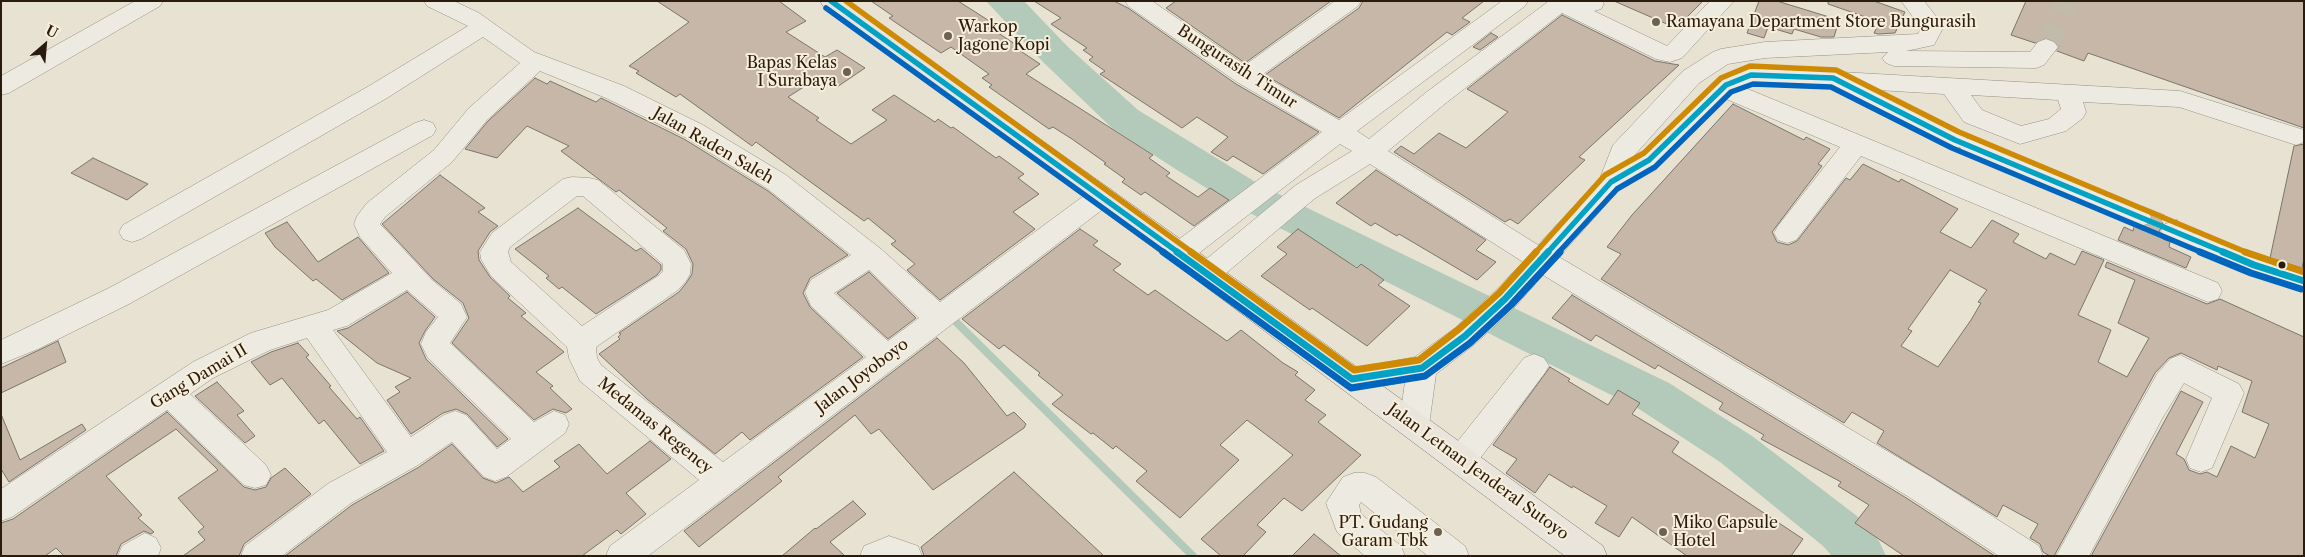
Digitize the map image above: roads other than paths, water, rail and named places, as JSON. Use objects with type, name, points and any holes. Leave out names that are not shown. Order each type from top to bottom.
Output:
[{"type":"highway","name":"Jalan Letnan Jenderal Sutoyo","points":[[831,1],[1180,252],[1461,460],[1576,551]]},
{"type":"street","points":[[1,87],[152,1]]},
{"type":"street","name":"Jalan Raden Saleh","points":[[435,1],[471,18],[536,62],[615,92],[694,131],[776,182],[871,256],[949,310]]},
{"type":"street","name":"Bungurasih Timur","points":[[1136,1],[1245,76],[1339,132],[1541,260],[1920,487],[2027,556]]},
{"type":"street","points":[[1245,76],[1350,1]]},
{"type":"street","points":[[1180,252],[1517,1]]},
{"type":"street","points":[[1557,2],[1670,54],[1674,53],[1722,1]]},
{"type":"street","points":[[1610,182],[1622,151],[1691,77],[1721,57],[1765,50],[1916,43],[1929,37],[1932,11],[1912,1]]},
{"type":"street","points":[[1208,273],[1299,196],[1370,152],[1557,2],[1593,4]]},
{"type":"street","points":[[132,232],[378,92],[483,27]]},
{"type":"street","points":[[1721,57],[2036,60],[2046,47]]},
{"type":"street","points":[[257,556],[340,493],[407,456],[455,424],[493,468],[498,467],[543,432],[438,350],[435,344],[450,323],[453,317],[452,312],[422,288],[369,230],[367,224],[370,216],[444,156],[478,114],[536,62]]},
{"type":"street","points":[[1352,379],[1422,368],[1465,336],[1505,299],[1610,182],[1649,160],[1722,88],[1752,75],[1834,78],[2190,100],[2296,136]]},
{"type":"street","points":[[1834,78],[1963,143],[2138,216]]},
{"type":"street","points":[[1408,81],[1437,97]]},
{"type":"street","points":[[1951,86],[1973,116],[2020,135],[2057,125],[2074,112],[2068,92]]},
{"type":"street","points":[[1722,88],[2208,291]]},
{"type":"street","points":[[1,352],[28,341],[119,296],[424,129]]},
{"type":"street","points":[[1787,233],[1856,145]]},
{"type":"street","points":[[1275,181],[1299,196]]},
{"type":"street","points":[[572,186],[589,187],[674,257],[677,264],[676,274],[668,283],[581,342],[501,269],[495,259],[494,252],[502,240],[572,186]]},
{"type":"street","name":"Jalan Joyoboyo","points":[[622,556],[1102,196]]},
{"type":"street","points":[[2174,232],[2254,265],[2304,281]]},
{"type":"street","points":[[871,256],[821,288],[820,292],[821,298],[886,357]]},
{"type":"street","name":"Gang Damai II","points":[[1,507],[203,370],[261,341],[344,314],[411,275]]},
{"type":"street","points":[[313,325],[407,456]]},
{"type":"street","name":"Medamas Regency","points":[[581,342],[583,358],[590,373],[722,480]]},
{"type":"street","points":[[1461,460],[1534,366]]},
{"type":"street","points":[[2072,556],[2152,408],[2180,367],[2229,393],[2201,459]]},
{"type":"street","points":[[1414,425],[1422,368]]},
{"type":"street","points":[[169,393],[255,474]]},
{"type":"street","points":[[1389,556],[1348,522],[1342,503],[1354,487],[1364,487],[1453,556]]},
{"type":"street","points":[[876,556],[889,551],[906,556]]},
{"type":"waterway","points":[[1002,1],[1014,10],[1056,55],[1125,119],[1190,161],[1249,196],[1654,396],[1736,449],[1840,531],[1862,556]]},
{"type":"waterway","points":[[950,316],[1193,556]]},
{"type":"tunnel","points":[[2046,47],[2067,1]]},
{"type":"tunnel","points":[[2138,217],[2174,231]]},
{"type":"place","name":"Ramayana Department Store Bungurasih","points":[[1656,22]]},
{"type":"place","name":"Warkop Jagone Kopi","points":[[948,36]]},
{"type":"place","name":"Bapas Kelas I Surabaya","points":[[847,72]]},
{"type":"place","name":"PT. Gudang Garam Tbk","points":[[1438,532]]},
{"type":"place","name":"Miko Capsule Hotel","points":[[1663,532]]}]
